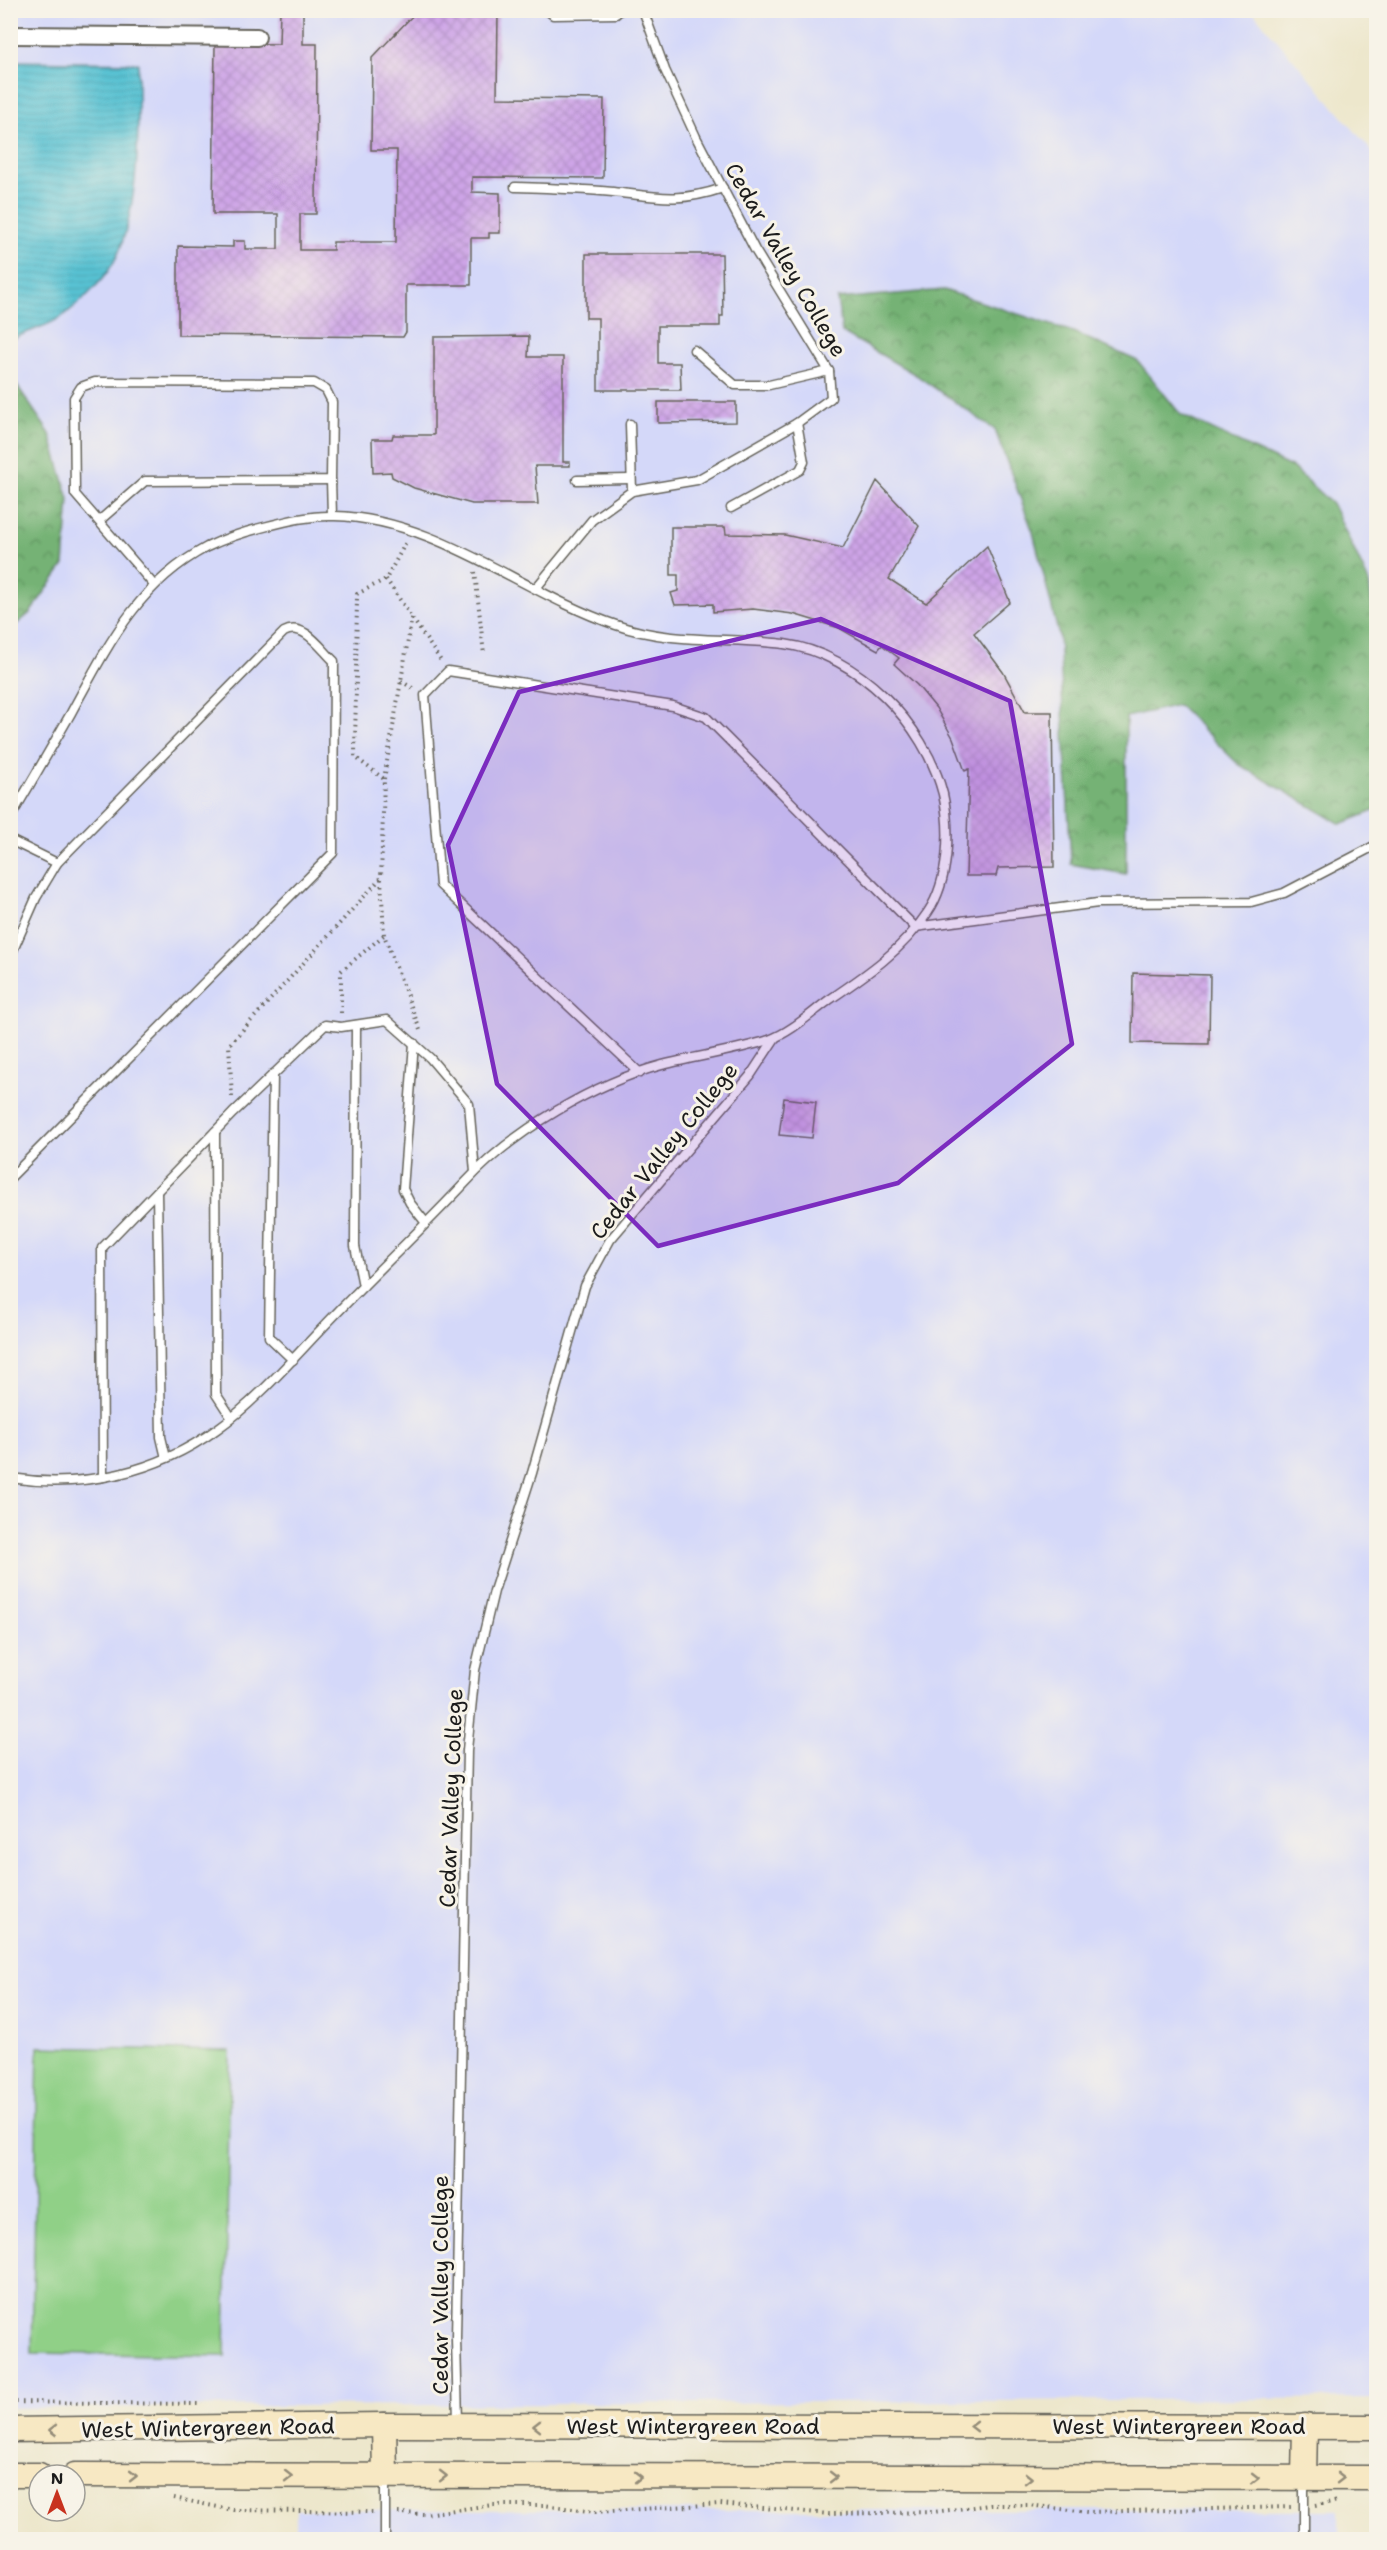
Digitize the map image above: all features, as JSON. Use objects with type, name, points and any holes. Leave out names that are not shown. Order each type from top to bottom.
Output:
[{"type":"main road","name":"West Wintergreen Road","points":[[10,2430],[384,2426],[1377,2427]]},
{"type":"main road","points":[[384,2426],[385,2476]]},
{"type":"main road","points":[[1304,2478],[1305,2426]]},
{"type":"main road","points":[[10,2475],[27,2475]]},
{"type":"main road","name":"West Wintergreen Road","points":[[87,2475],[1377,2478]]},
{"type":"street","points":[[10,35],[257,37]]},
{"type":"lane","points":[[547,10],[553,15],[616,14],[620,10]]},
{"type":"lane","name":"Cedar Valley College","points":[[536,588],[592,520],[632,491],[697,480],[797,423],[831,398],[829,371],[755,250],[723,188],[665,70],[643,10]]},
{"type":"lane","points":[[515,186],[612,192],[662,199],[695,197],[723,188]]},
{"type":"lane","points":[[694,350],[735,385],[768,385],[829,371]]},
{"type":"lane","points":[[154,585],[75,494],[74,398],[81,387],[95,382],[314,383],[326,390],[332,402],[332,515]]},
{"type":"lane","points":[[731,508],[800,470],[804,462],[797,423]]},
{"type":"lane","points":[[630,424],[632,491]]},
{"type":"lane","points":[[577,480],[630,479]]},
{"type":"lane","points":[[99,521],[145,480],[331,480]]},
{"type":"lane","name":"Cedar Valley College","points":[[10,818],[119,627],[154,585],[203,549],[239,533],[299,518],[332,515],[364,518],[412,530],[569,605],[621,627],[708,641],[787,644],[816,652],[857,674],[894,705],[926,752],[939,778],[946,809],[944,864],[940,888],[929,911],[874,971],[776,1038],[655,1067],[587,1095],[546,1118],[475,1172],[293,1360],[219,1428],[166,1458],[123,1474],[50,1484],[10,1478]]},
{"type":"lane","points":[[10,957],[36,898],[57,862],[284,632],[291,628],[301,629],[334,662],[333,853],[10,1178]]},
{"type":"lane","points":[[640,1073],[440,885],[425,695],[448,671],[673,706],[706,717],[915,927],[1098,903],[1251,902],[1284,893],[1377,845]]},
{"type":"lane","points":[[10,840],[57,862]]},
{"type":"lane","points":[[103,1477],[102,1248],[273,1074],[325,1025],[341,1028],[387,1020],[430,1058],[469,1104],[475,1172]]},
{"type":"lane","points":[[356,1025],[355,1246],[363,1286]]},
{"type":"lane","name":"Cedar Valley College","points":[[458,2426],[456,2314],[466,1762],[475,1670],[494,1592],[532,1473],[585,1286],[610,1240],[750,1076],[776,1038]]},
{"type":"lane","points":[[414,1043],[403,1189],[426,1222]]},
{"type":"lane","points":[[273,1074],[269,1336],[293,1360]]},
{"type":"lane","points":[[215,1132],[216,1394],[231,1417]]},
{"type":"lane","points":[[157,1192],[160,1437],[166,1458]]},
{"type":"lane","points":[[385,2476],[385,2540]]},
{"type":"lane","points":[[1304,2478],[1304,2540]]},
{"type":"path","points":[[473,558],[484,655]]},
{"type":"path","points":[[386,579],[448,671]]},
{"type":"path","points":[[384,779],[412,618]]},
{"type":"path","points":[[381,878],[384,935],[430,1058]]},
{"type":"path","points":[[341,1028],[341,971],[384,935]]},
{"type":"path","points":[[172,2498],[232,2510],[424,2514],[493,2505],[544,2505],[595,2512],[720,2504],[829,2514],[933,2511],[990,2505],[1028,2505],[1087,2512],[1304,2507],[1346,2500]]},
{"type":"highlighted area","points":[[821,619],[1010,701],[1072,1044],[898,1183],[658,1246],[497,1084],[448,845],[519,692]]},
{"type":"shaded area","points":[[10,11],[1252,11],[1376,156],[1376,2398],[11,2408]]},
{"type":"shaded area","points":[[296,2510],[1339,2510],[1339,2539],[296,2540]]},
{"type":"green space","points":[[944,290],[1073,332],[1138,361],[1181,415],[1293,468],[1333,505],[1369,582],[1376,640],[1376,810],[1341,824],[1238,764],[1178,705],[1126,717],[1126,874],[1071,864],[1059,636],[1033,532],[995,430],[916,375],[842,332],[837,299]]},
{"type":"green space","points":[[10,375],[50,434],[69,499],[64,565],[30,613],[11,629]]},
{"type":"green space","points":[[38,2047],[230,2051],[225,2356],[32,2353]]},
{"type":"water","points":[[11,61],[138,63],[138,110],[137,157],[132,204],[116,259],[96,286],[64,315],[52,323],[11,340],[11,250],[17,232],[10,191]]},
{"type":"building","points":[[280,10],[303,10],[303,44],[317,44],[316,214],[300,214],[300,250],[333,250],[333,242],[396,242],[397,150],[371,150],[372,58],[418,10],[498,10],[497,98],[604,99],[603,178],[472,177],[472,192],[500,193],[500,233],[489,233],[489,238],[471,238],[471,285],[406,285],[406,332],[403,337],[178,335],[178,246],[233,247],[233,241],[245,241],[245,249],[278,249],[278,214],[213,214],[215,43],[279,44]]},
{"type":"building","points":[[586,254],[722,254],[723,316],[720,316],[720,326],[658,326],[658,363],[680,363],[681,390],[598,390],[598,318],[586,318]]},
{"type":"building","points":[[529,336],[528,357],[563,357],[563,462],[570,462],[570,466],[535,466],[538,504],[472,504],[414,488],[392,477],[391,472],[373,473],[372,439],[392,439],[393,435],[434,435],[434,337]]},
{"type":"building","points":[[658,402],[736,402],[736,422],[658,423]]},
{"type":"building","points":[[877,481],[919,526],[889,579],[926,603],[987,546],[1010,602],[974,633],[1003,672],[1025,712],[1052,712],[1054,867],[998,868],[996,876],[966,876],[969,769],[965,771],[953,738],[936,708],[917,685],[894,664],[899,658],[882,645],[878,650],[839,628],[793,614],[753,609],[713,612],[713,604],[675,605],[671,593],[678,591],[678,575],[671,575],[671,527],[725,527],[726,534],[785,535],[843,548]]},
{"type":"building","points":[[1133,973],[1210,975],[1209,1044],[1132,1043]]},
{"type":"building","points":[[784,1098],[816,1102],[812,1138],[779,1135]]}]
